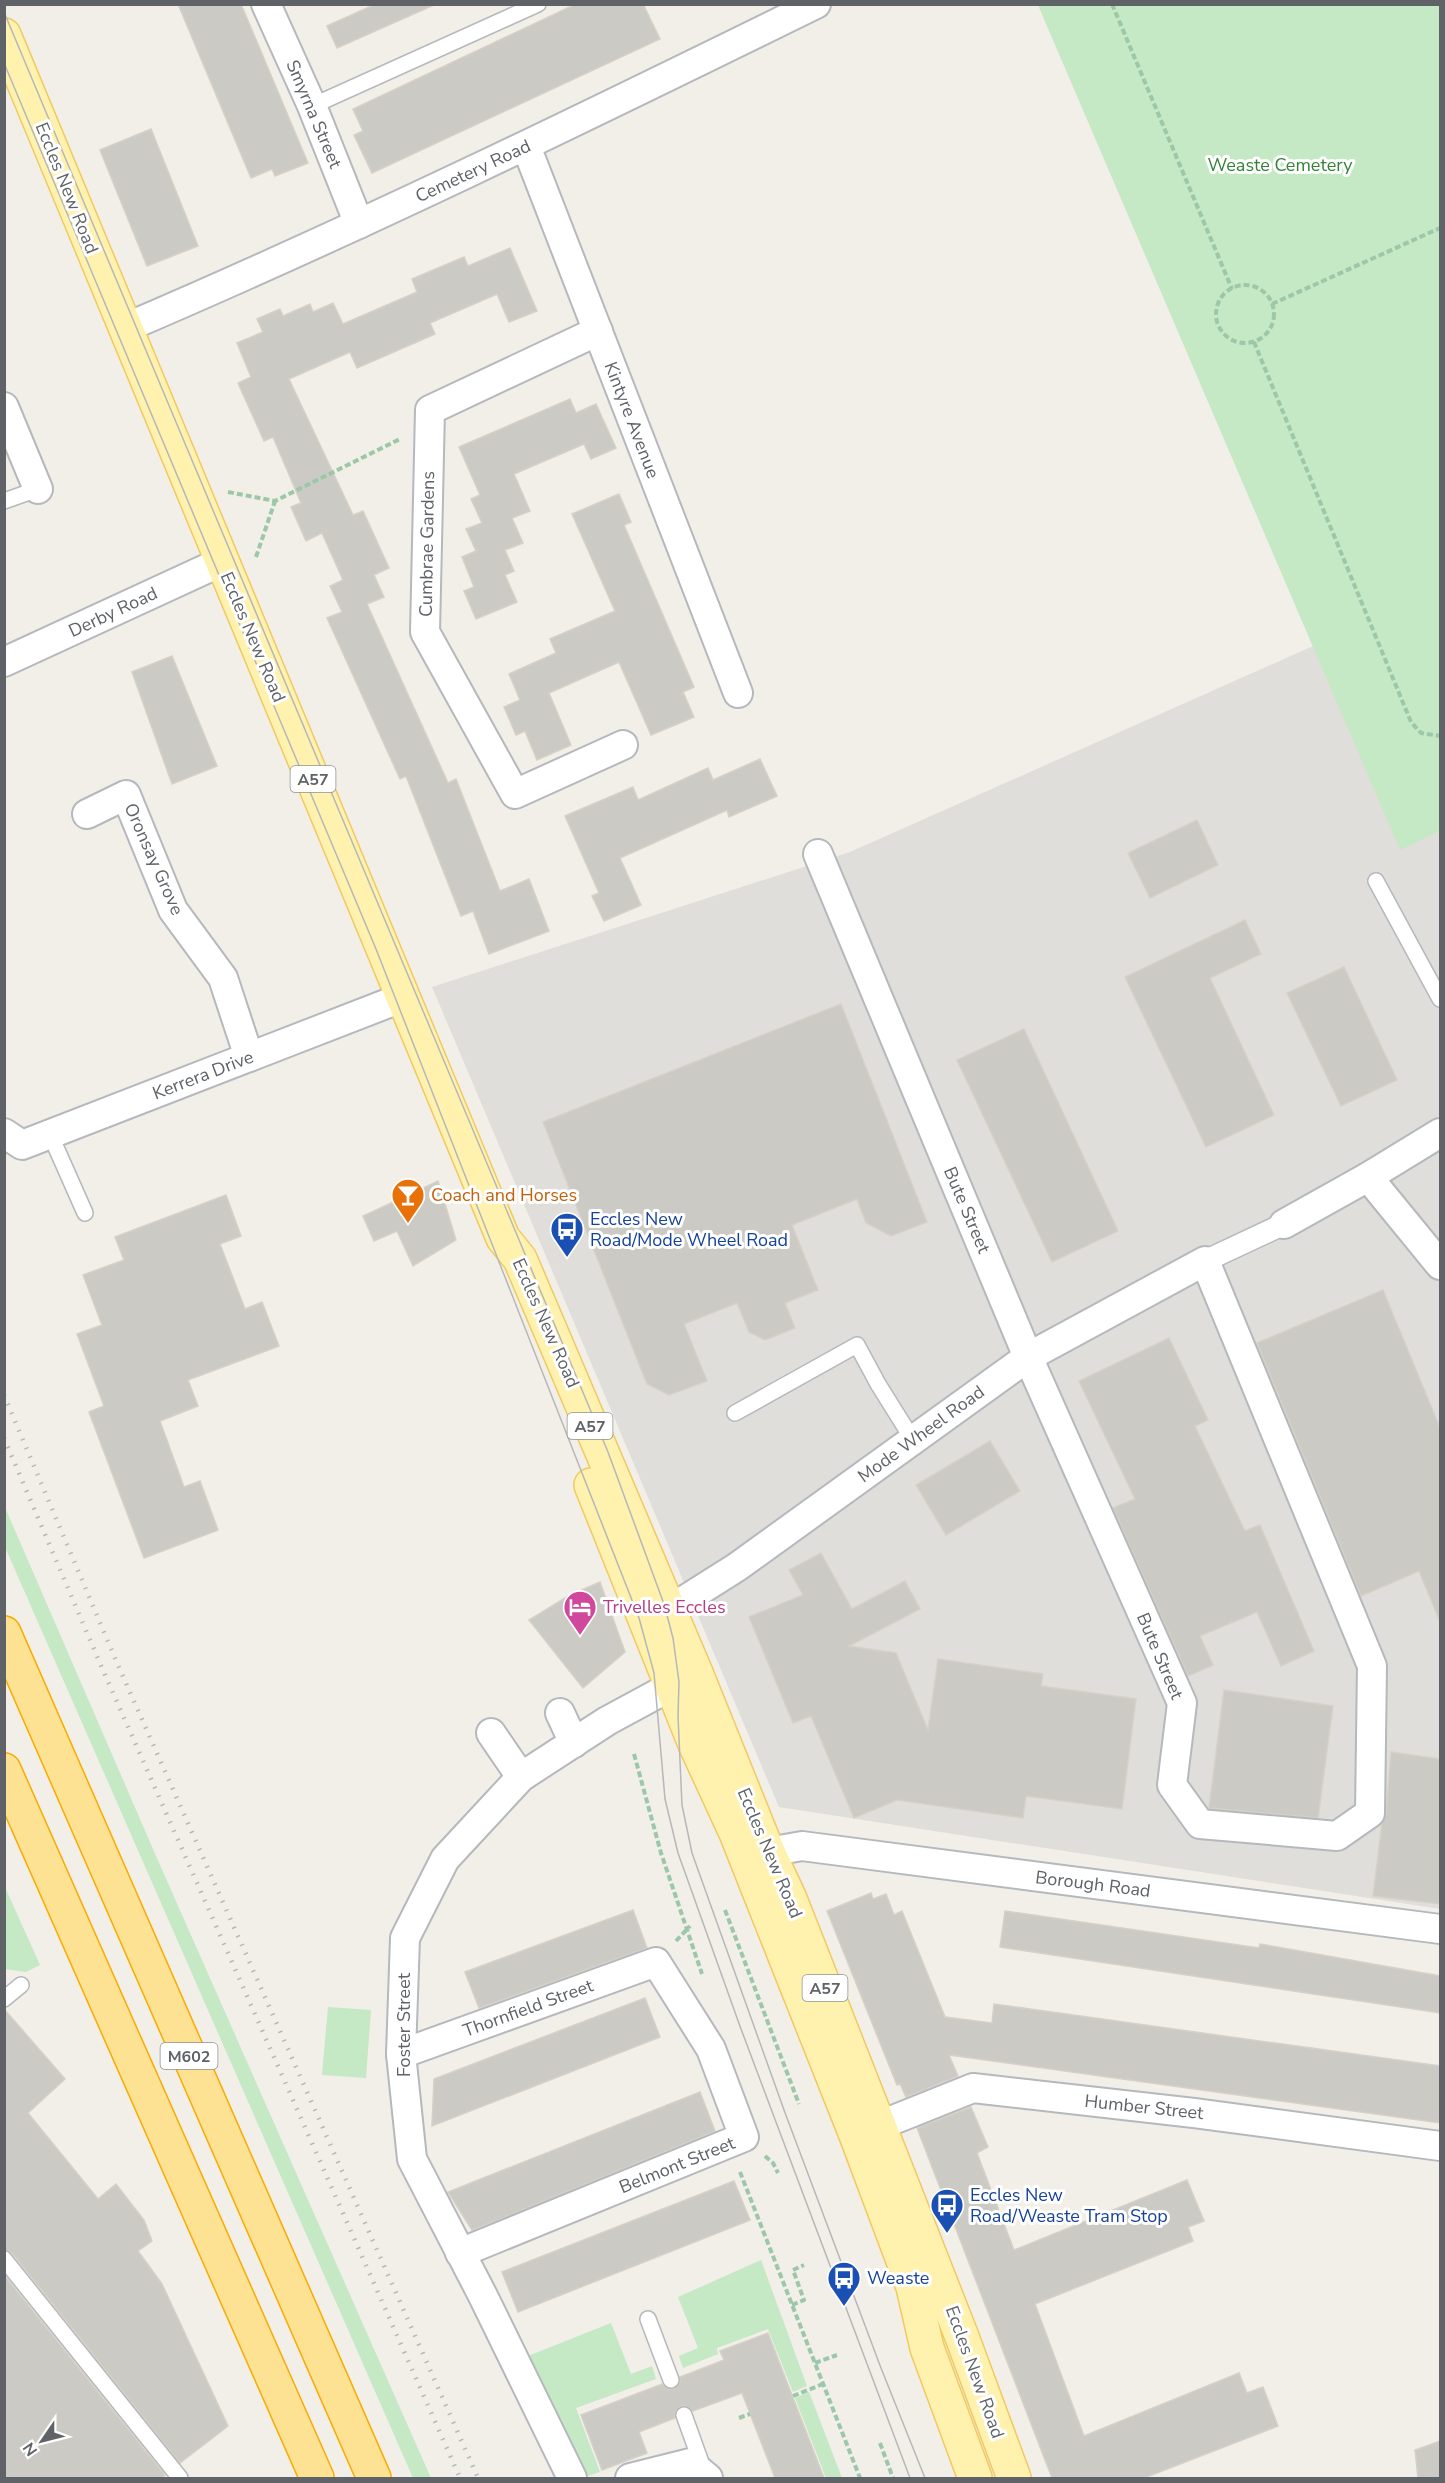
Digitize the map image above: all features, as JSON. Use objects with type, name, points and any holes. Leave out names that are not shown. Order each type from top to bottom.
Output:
[{"type":"highway","name":"M602","points":[[4,1633],[374,2478]]},
{"type":"highway","name":"M602","points":[[4,1770],[317,2478]]},
{"type":"main road","name":"Eccles New Road","points":[[4,35],[503,1238],[520,1259],[684,1679],[758,1856],[868,2131],[962,2337],[1014,2478]]},
{"type":"main road","name":"Eccles New Road","points":[[868,2131],[913,2287],[927,2348],[975,2478]]},
{"type":"street","name":"Smyrna Street","points":[[266,4],[312,106],[359,224]]},
{"type":"street","name":"Cemetery Road","points":[[125,328],[359,224],[526,146],[816,4]]},
{"type":"street","name":"Kintyre Avenue","points":[[526,146],[738,693]]},
{"type":"street","points":[[430,424],[430,410],[598,331]]},
{"type":"street","points":[[4,407],[38,489]]},
{"type":"street","name":"Cumbrae Gardens","points":[[430,424],[425,632],[515,794],[622,745]]},
{"type":"street","name":"Derby Road","points":[[4,662],[221,562]]},
{"type":"street","name":"Oronsay Grove","points":[[87,814],[126,795],[173,910],[223,978],[249,1057]]},
{"type":"street","name":"Bute Street","points":[[818,854],[1028,1357],[1182,1703],[1172,1785],[1200,1824],[1337,1836],[1370,1812],[1372,1666],[1205,1261]]},
{"type":"street","name":"Kerrera Drive","points":[[4,1133],[22,1145],[404,997]]},
{"type":"street","points":[[1205,1261],[1284,1224],[1440,1133]]},
{"type":"street","points":[[1368,1177],[1440,1265]]},
{"type":"street","name":"Mode Wheel Road","points":[[659,1617],[737,1567],[1028,1357],[1205,1261]]},
{"type":"street","name":"Foster Street","points":[[572,2478],[412,2159],[401,2054],[405,1938],[445,1859],[521,1777],[574,1743],[684,1679]]},
{"type":"street","points":[[560,1713],[574,1743]]},
{"type":"street","points":[[491,1733],[521,1777]]},
{"type":"street","name":"Borough Road","points":[[758,1856],[802,1846],[1440,1929]]},
{"type":"street","name":"Thornfield Street","points":[[401,2054],[656,1962]]},
{"type":"street","name":"Belmont Street","points":[[460,2253],[744,2137],[711,2049],[656,1962]]},
{"type":"street","name":"Humber Street","points":[[868,2131],[973,2088],[1194,2112],[1440,2146]]},
{"type":"street","points":[[630,2478],[690,2463],[707,2477]]},
{"type":"lane","points":[[312,106],[538,4]]},
{"type":"lane","points":[[4,501],[38,489]]},
{"type":"lane","points":[[1376,881],[1440,999]]},
{"type":"lane","points":[[50,1134],[85,1213]]},
{"type":"lane","points":[[735,1413],[857,1345],[913,1440]]},
{"type":"lane","points":[[4,1999],[21,1985]]},
{"type":"lane","points":[[4,2259],[180,2478]]},
{"type":"lane","points":[[648,2319],[671,2380]]},
{"type":"lane","points":[[684,2415],[707,2477]]},
{"type":"path","points":[[1112,4],[1232,289]]},
{"type":"path","points":[[1272,304],[1440,228]]},
{"type":"path","points":[[1251,286],[1268,296],[1272,304],[1274,313],[1269,331],[1254,342],[1235,342],[1221,330],[1216,313],[1224,295],[1232,289],[1251,286]]},
{"type":"path","points":[[1254,342],[1411,722],[1421,733],[1440,736]]},
{"type":"path","points":[[226,492],[275,501],[430,424]]},
{"type":"path","points":[[255,561],[275,501]]},
{"type":"path","points":[[634,1754],[661,1853],[686,1930]]},
{"type":"path","points":[[725,1910],[799,2104]]},
{"type":"path","points":[[729,2144],[861,2478]]},
{"type":"path","points":[[773,2163],[778,2173]]},
{"type":"path","points":[[792,2305],[804,2300],[793,2270],[804,2265]]},
{"type":"path","points":[[815,2363],[837,2355]]},
{"type":"path","points":[[793,2396],[823,2384]]},
{"type":"path","points":[[739,2418],[750,2414]]},
{"type":"path","points":[[880,2443],[892,2478]]},
{"type":"shaded area","points":[[1313,646],[1400,849],[1440,831],[1440,1909],[779,1807],[432,987],[850,852]]},
{"type":"green space","name":"Weaste Cemetery","points":[[1038,5],[1440,5],[1440,831],[1400,850]]},
{"type":"green space","points":[[4,1505],[156,1856],[431,2478],[413,2478],[5,1547]]},
{"type":"green space","points":[[4,1885],[40,1965],[26,1972],[5,1969]]},
{"type":"green space","points":[[328,2007],[371,2010],[366,2078],[322,2075]]},
{"type":"green space","points":[[761,2260],[807,2386],[793,2392],[768,2329],[717,2348],[718,2354],[683,2368],[679,2356],[698,2348],[678,2297]]},
{"type":"green space","points":[[611,2323],[631,2374],[652,2366],[656,2379],[576,2408],[600,2472],[581,2478],[523,2358]]},
{"type":"green space","points":[[809,2392],[842,2478],[826,2478],[795,2398]]},
{"type":"building","points":[[178,4],[241,4],[308,163],[275,176],[272,169],[251,178]]},
{"type":"building","points":[[376,4],[436,4],[337,48],[327,26]]},
{"type":"building","points":[[576,4],[643,4],[660,39],[372,173],[354,135],[363,131],[353,109]]},
{"type":"building","points":[[151,129],[198,246],[147,266],[100,150]]},
{"type":"building","points":[[510,248],[537,311],[509,322],[497,294],[430,323],[435,334],[357,368],[350,352],[289,379],[353,515],[363,511],[389,568],[374,575],[384,597],[367,604],[448,783],[456,779],[500,891],[529,879],[549,931],[489,954],[473,911],[461,916],[406,776],[400,779],[327,618],[342,612],[330,586],[343,580],[322,533],[306,541],[291,507],[301,503],[273,437],[264,441],[238,383],[251,377],[237,343],[263,332],[257,319],[280,309],[283,316],[310,304],[313,312],[333,303],[343,324],[417,292],[412,279],[464,257],[468,266]]},
{"type":"building","points":[[570,399],[576,413],[596,404],[616,448],[591,459],[584,444],[514,474],[530,511],[512,518],[523,543],[505,550],[514,571],[505,575],[517,602],[476,619],[464,591],[474,587],[462,557],[476,551],[466,529],[482,523],[471,499],[480,495],[459,447]]},
{"type":"building","points":[[619,494],[631,522],[624,525],[694,687],[683,692],[694,717],[651,735],[619,662],[549,693],[571,745],[537,760],[525,731],[516,735],[504,707],[520,700],[509,674],[556,653],[550,639],[615,611],[572,514]]},
{"type":"building","points":[[172,656],[217,766],[172,784],[132,672]]},
{"type":"building","points":[[760,759],[777,796],[729,817],[727,810],[620,858],[641,905],[604,921],[592,896],[599,893],[565,816],[633,787],[638,800],[708,768],[713,780]]},
{"type":"building","points":[[1197,820],[1218,865],[1150,898],[1128,853]]},
{"type":"building","points":[[1245,920],[1261,954],[1210,978],[1274,1115],[1206,1147],[1125,977]]},
{"type":"building","points":[[1344,967],[1397,1080],[1341,1106],[1287,993]]},
{"type":"building","points":[[841,1004],[927,1222],[891,1236],[866,1223],[857,1199],[792,1225],[818,1290],[785,1303],[795,1328],[765,1340],[749,1332],[737,1303],[684,1324],[707,1381],[669,1395],[647,1384],[543,1122]]},
{"type":"building","points":[[1024,1029],[1118,1231],[1052,1262],[957,1060]]},
{"type":"building","name":"Coach and Horses","points":[[438,1181],[456,1240],[413,1266],[397,1231],[374,1241],[363,1216]]},
{"type":"building","points":[[226,1195],[241,1236],[220,1244],[245,1309],[262,1302],[279,1346],[188,1380],[198,1406],[160,1421],[184,1487],[200,1481],[218,1530],[144,1558],[89,1412],[104,1406],[77,1334],[102,1325],[83,1275],[124,1260],[115,1237]]},
{"type":"building","points":[[1383,1290],[1440,1428],[1440,1622],[1419,1571],[1361,1596],[1257,1343]]},
{"type":"building","points":[[1169,1338],[1208,1420],[1195,1426],[1245,1531],[1260,1525],[1314,1651],[1281,1666],[1257,1612],[1200,1636],[1213,1665],[1188,1676],[1113,1508],[1135,1499],[1079,1381]]},
{"type":"building","points":[[990,1441],[1020,1491],[946,1535],[916,1485]]},
{"type":"building","points":[[821,1553],[852,1609],[905,1581],[920,1609],[849,1646],[896,1653],[928,1730],[938,1659],[1043,1674],[1041,1686],[1136,1699],[1122,1809],[1026,1796],[1023,1818],[897,1800],[854,1818],[811,1716],[793,1723],[749,1617],[803,1595],[789,1570]]},
{"type":"building","name":"Trivelles Eccles","points":[[600,1582],[625,1652],[583,1688],[529,1620],[570,1595]]},
{"type":"building","points":[[1224,1690],[1333,1706],[1318,1818],[1209,1808]]},
{"type":"building","points":[[1391,1752],[1440,1759],[1440,1904],[1373,1896],[1382,1823],[1386,1814]]},
{"type":"building","points":[[871,1893],[873,1899],[886,1894],[894,1915],[902,1911],[945,2017],[992,2023],[994,2004],[1440,2066],[1440,2123],[949,2055],[958,2076],[906,2097],[900,2084],[897,2085],[827,1911]]},
{"type":"building","points":[[633,1910],[647,1948],[479,2008],[465,1972]]},
{"type":"building","points":[[1005,1911],[1259,1948],[1260,1944],[1440,1976],[1440,2013],[1000,1947]]},
{"type":"building","points":[[645,1998],[660,2037],[432,2126],[434,2079]]},
{"type":"building","points":[[4,2009],[65,2079],[28,2113],[98,2199],[116,2184],[144,2220],[152,2241],[138,2251],[162,2284],[228,2426],[180,2463],[12,2253],[4,2250]]},
{"type":"building","points":[[700,2092],[715,2131],[510,2215],[472,2230],[448,2192]]},
{"type":"building","points":[[971,2107],[988,2147],[977,2153],[1014,2250],[1187,2180],[1204,2221],[1188,2227],[1193,2241],[1035,2304],[1084,2436],[1239,2373],[1247,2393],[1263,2387],[1278,2426],[1144,2478],[1052,2478],[917,2128]]},
{"type":"building","points":[[734,2181],[750,2220],[518,2312],[502,2272]]},
{"type":"building","points":[[4,2275],[165,2475],[161,2478],[4,2478]]},
{"type":"building","points":[[768,2333],[824,2478],[775,2478],[742,2393],[693,2411],[686,2406],[680,2406],[675,2413],[675,2418],[639,2432],[647,2453],[602,2470],[581,2415],[662,2384],[669,2389],[675,2389],[680,2382],[680,2377],[724,2360],[720,2351]]},
{"type":"building","points":[[1440,2441],[1440,2478],[1418,2478],[1415,2450]]},
{"type":"tram line","points":[[4,12],[608,1452],[664,1604],[673,1638],[679,1682],[678,1716],[682,1805],[692,1853],[784,2110],[925,2478]]},
{"type":"tram line","points":[[4,63],[376,949],[639,1618],[654,1673],[665,1799],[678,1853],[741,2029],[910,2478]]},
{"type":"railway","points":[[4,1395],[117,1663],[478,2478]]},
{"type":"railway","points":[[4,1438],[102,1668],[460,2478]]},
{"type":"place","name":"Coach and Horses","points":[[408,1224]]},
{"type":"place","name":"Eccles New Road/Mode Wheel Road","points":[[567,1258]]},
{"type":"place","name":"Trivelles Eccles","points":[[580,1636]]},
{"type":"place","name":"Eccles New Road/Weaste Tram Stop","points":[[947,2234]]},
{"type":"place","name":"Weaste","points":[[844,2307]]}]
